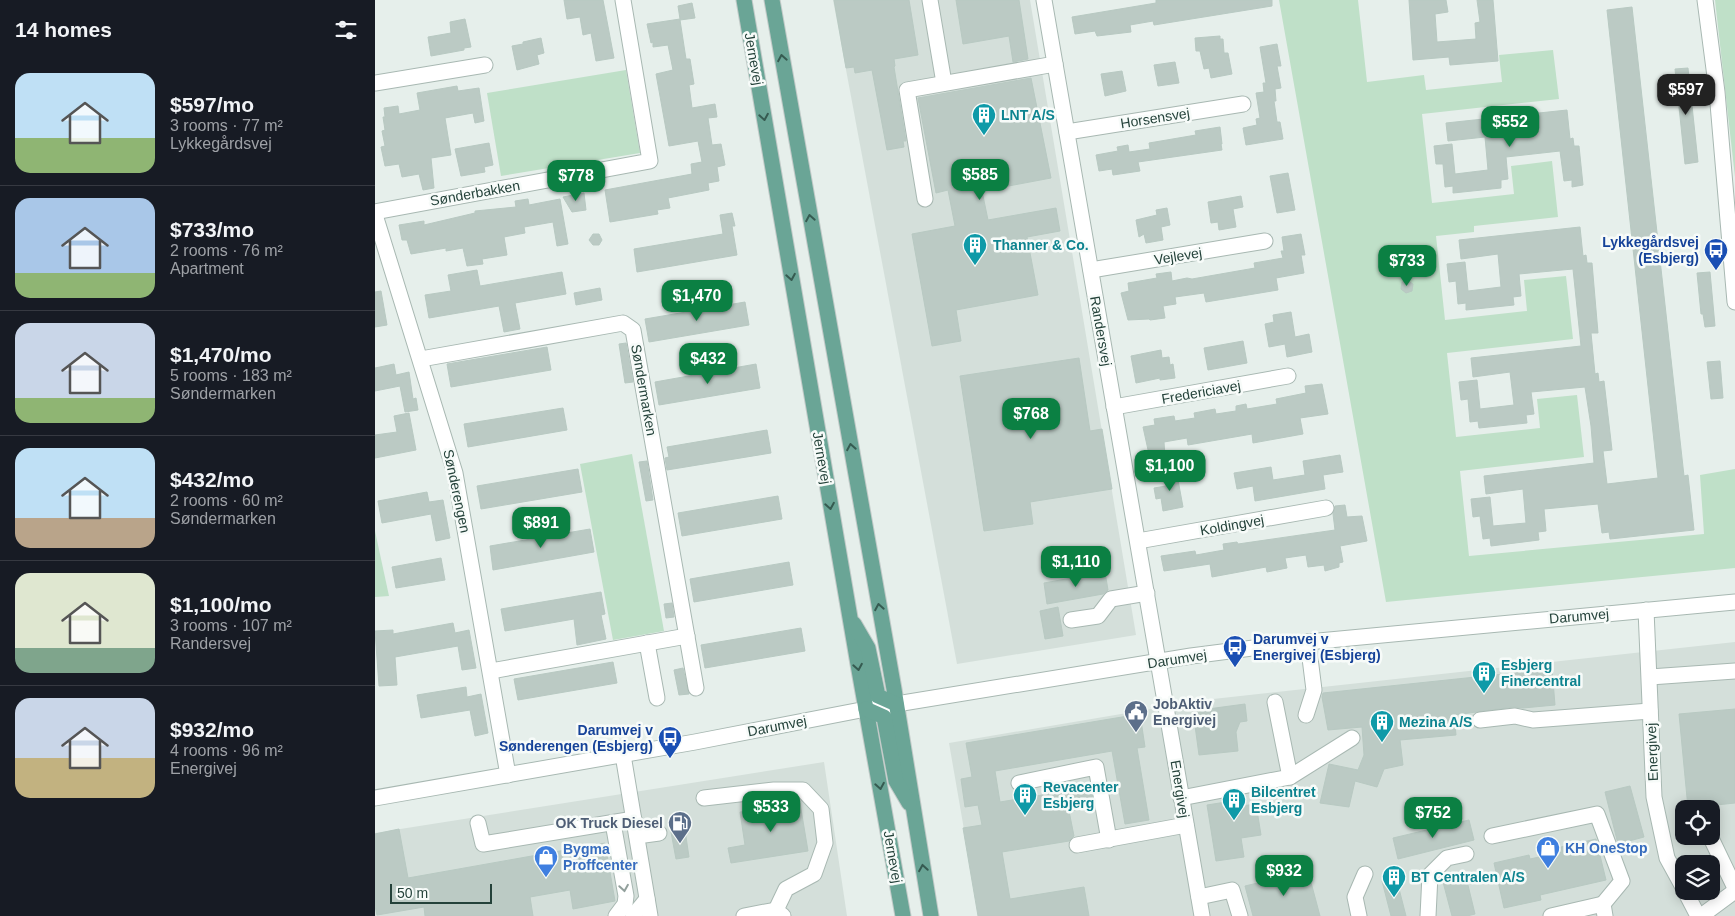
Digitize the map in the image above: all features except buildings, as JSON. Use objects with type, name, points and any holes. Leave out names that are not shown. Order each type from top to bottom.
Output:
[{"type":"main road","name":"Jernevej","points":[[744,0],[849,614],[903,916]]},
{"type":"main road","name":"Jernevej","points":[[771,0],[896,704],[931,916]]},
{"type":"main road","points":[[849,614],[868,648],[879,696],[896,704]]},
{"type":"main road","points":[[866,709],[884,717],[896,781],[913,811]]},
{"type":"street","name":"Sønderbakken","points":[[375,213],[650,161],[623,0]]},
{"type":"street","points":[[930,0],[944,83]]},
{"type":"street","name":"Randersvej","points":[[1044,0],[1159,662]]},
{"type":"street","points":[[1705,0],[1717,92],[1728,156],[1735,302]]},
{"type":"street","points":[[925,199],[907,90],[1055,64]]},
{"type":"street","points":[[375,83],[485,65]]},
{"type":"street","name":"Horsensvej","points":[[1067,132],[1243,104]]},
{"type":"street","name":"Sønderengen","points":[[375,213],[455,473],[509,776]]},
{"type":"street","name":"Vejlevej","points":[[1091,270],[1265,241]]},
{"type":"street","name":"Søndermarken","points":[[421,360],[623,322],[633,330],[696,688]]},
{"type":"street","name":"Fredericiavej","points":[[1114,407],[1288,376]]},
{"type":"street","name":"Koldingvej","points":[[1138,542],[1326,508]]},
{"type":"street","points":[[1071,620],[1098,616],[1111,599],[1147,593]]},
{"type":"street","name":"Darumvej","points":[[375,798],[509,776],[866,709],[1260,647],[1735,602]]},
{"type":"street","name":"Energivej","points":[[1646,610],[1654,797],[1667,858],[1675,873]]},
{"type":"street","points":[[491,671],[687,636]]},
{"type":"street","points":[[1306,715],[1314,690],[1308,642]]},
{"type":"street","points":[[647,643],[657,698]]},
{"type":"street","name":"Energivej","points":[[1159,662],[1202,916]]},
{"type":"street","points":[[1650,677],[1735,670]]},
{"type":"street","points":[[1275,702],[1290,777]]},
{"type":"street","points":[[1480,720],[1515,716],[1533,720],[1650,711]]},
{"type":"street","points":[[1181,798],[1290,777],[1352,738]]},
{"type":"street","points":[[623,755],[650,916]]},
{"type":"street","points":[[1019,782],[1096,767],[1109,840]]},
{"type":"street","points":[[704,798],[773,790],[803,790],[821,808],[825,843],[814,874],[786,889],[779,913],[744,916]]},
{"type":"street","points":[[1493,836],[1597,814],[1622,882],[1604,910],[1551,916]]},
{"type":"street","points":[[478,823],[483,844],[634,820]]},
{"type":"street","points":[[613,823],[626,896],[625,904],[616,916]]},
{"type":"street","points":[[1077,846],[1186,825]]},
{"type":"street","points":[[637,836],[659,833]]},
{"type":"street","points":[[1700,916],[1735,890],[1714,845]]},
{"type":"street","points":[[1428,916],[1430,875],[1447,858],[1466,854]]},
{"type":"street","points":[[1359,916],[1355,898],[1365,874]]},
{"type":"street","points":[[1199,897],[1232,890],[1240,916]]},
{"type":"street","points":[[633,916],[647,899]]},
{"type":"street","name":"Energivej","points":[[1690,900],[1700,916]]},
{"type":"shaded area","points":[[833,0],[1030,0],[1136,635],[957,664]]},
{"type":"shaded area","points":[[1735,642],[1735,916],[979,916],[949,743],[1204,700]]},
{"type":"shaded area","points":[[824,762],[847,916],[375,916],[375,833]]},
{"type":"green space","points":[[1279,0],[1358,0],[1367,82],[1424,75],[1426,90],[1502,82],[1499,55],[1553,50],[1559,99],[1422,114],[1432,203],[1514,194],[1511,166],[1552,161],[1558,217],[1474,226],[1474,232],[1436,236],[1445,320],[1527,311],[1524,280],[1566,276],[1573,339],[1447,353],[1456,437],[1540,428],[1537,399],[1577,395],[1584,457],[1460,471],[1469,556],[1704,534],[1700,475],[1735,469],[1735,568],[1386,602]]},
{"type":"green space","points":[[1715,0],[1735,0],[1735,177]]},
{"type":"green space","points":[[626,70],[640,153],[501,176],[487,93]]},
{"type":"green space","points":[[632,454],[664,631],[613,640],[580,464]]},
{"type":"green space","points":[[375,531],[389,596],[375,597]]},
{"type":"place","name":"LNT A/S","points":[[984,136]]},
{"type":"place","name":"Thanner & Co.","points":[[975,266]]},
{"type":"place","name":"Lykkegårdsvej (Esbjerg)","points":[[1716,271]]},
{"type":"place","name":"Darumvej v Energivej (Esbjerg)","points":[[1235,668]]},
{"type":"place","name":"Esbjerg Finercentral","points":[[1484,694]]},
{"type":"place","name":"JobAktiv Energivej","points":[[1136,733]]},
{"type":"place","name":"Mezina A/S","points":[[1382,743]]},
{"type":"place","name":"Darumvej v Sønderengen (Esbjerg)","points":[[670,759]]},
{"type":"place","name":"Revacenter Esbjerg","points":[[1025,816]]},
{"type":"place","name":"Bilcentret Esbjerg","points":[[1234,821]]},
{"type":"place","name":"OK Truck Diesel","points":[[680,844]]},
{"type":"place","name":"KH OneStop","points":[[1548,869]]},
{"type":"place","name":"Bygma Proffcenter","points":[[546,878]]},
{"type":"place","name":"BT Centralen A/S","points":[[1394,898]]}]
